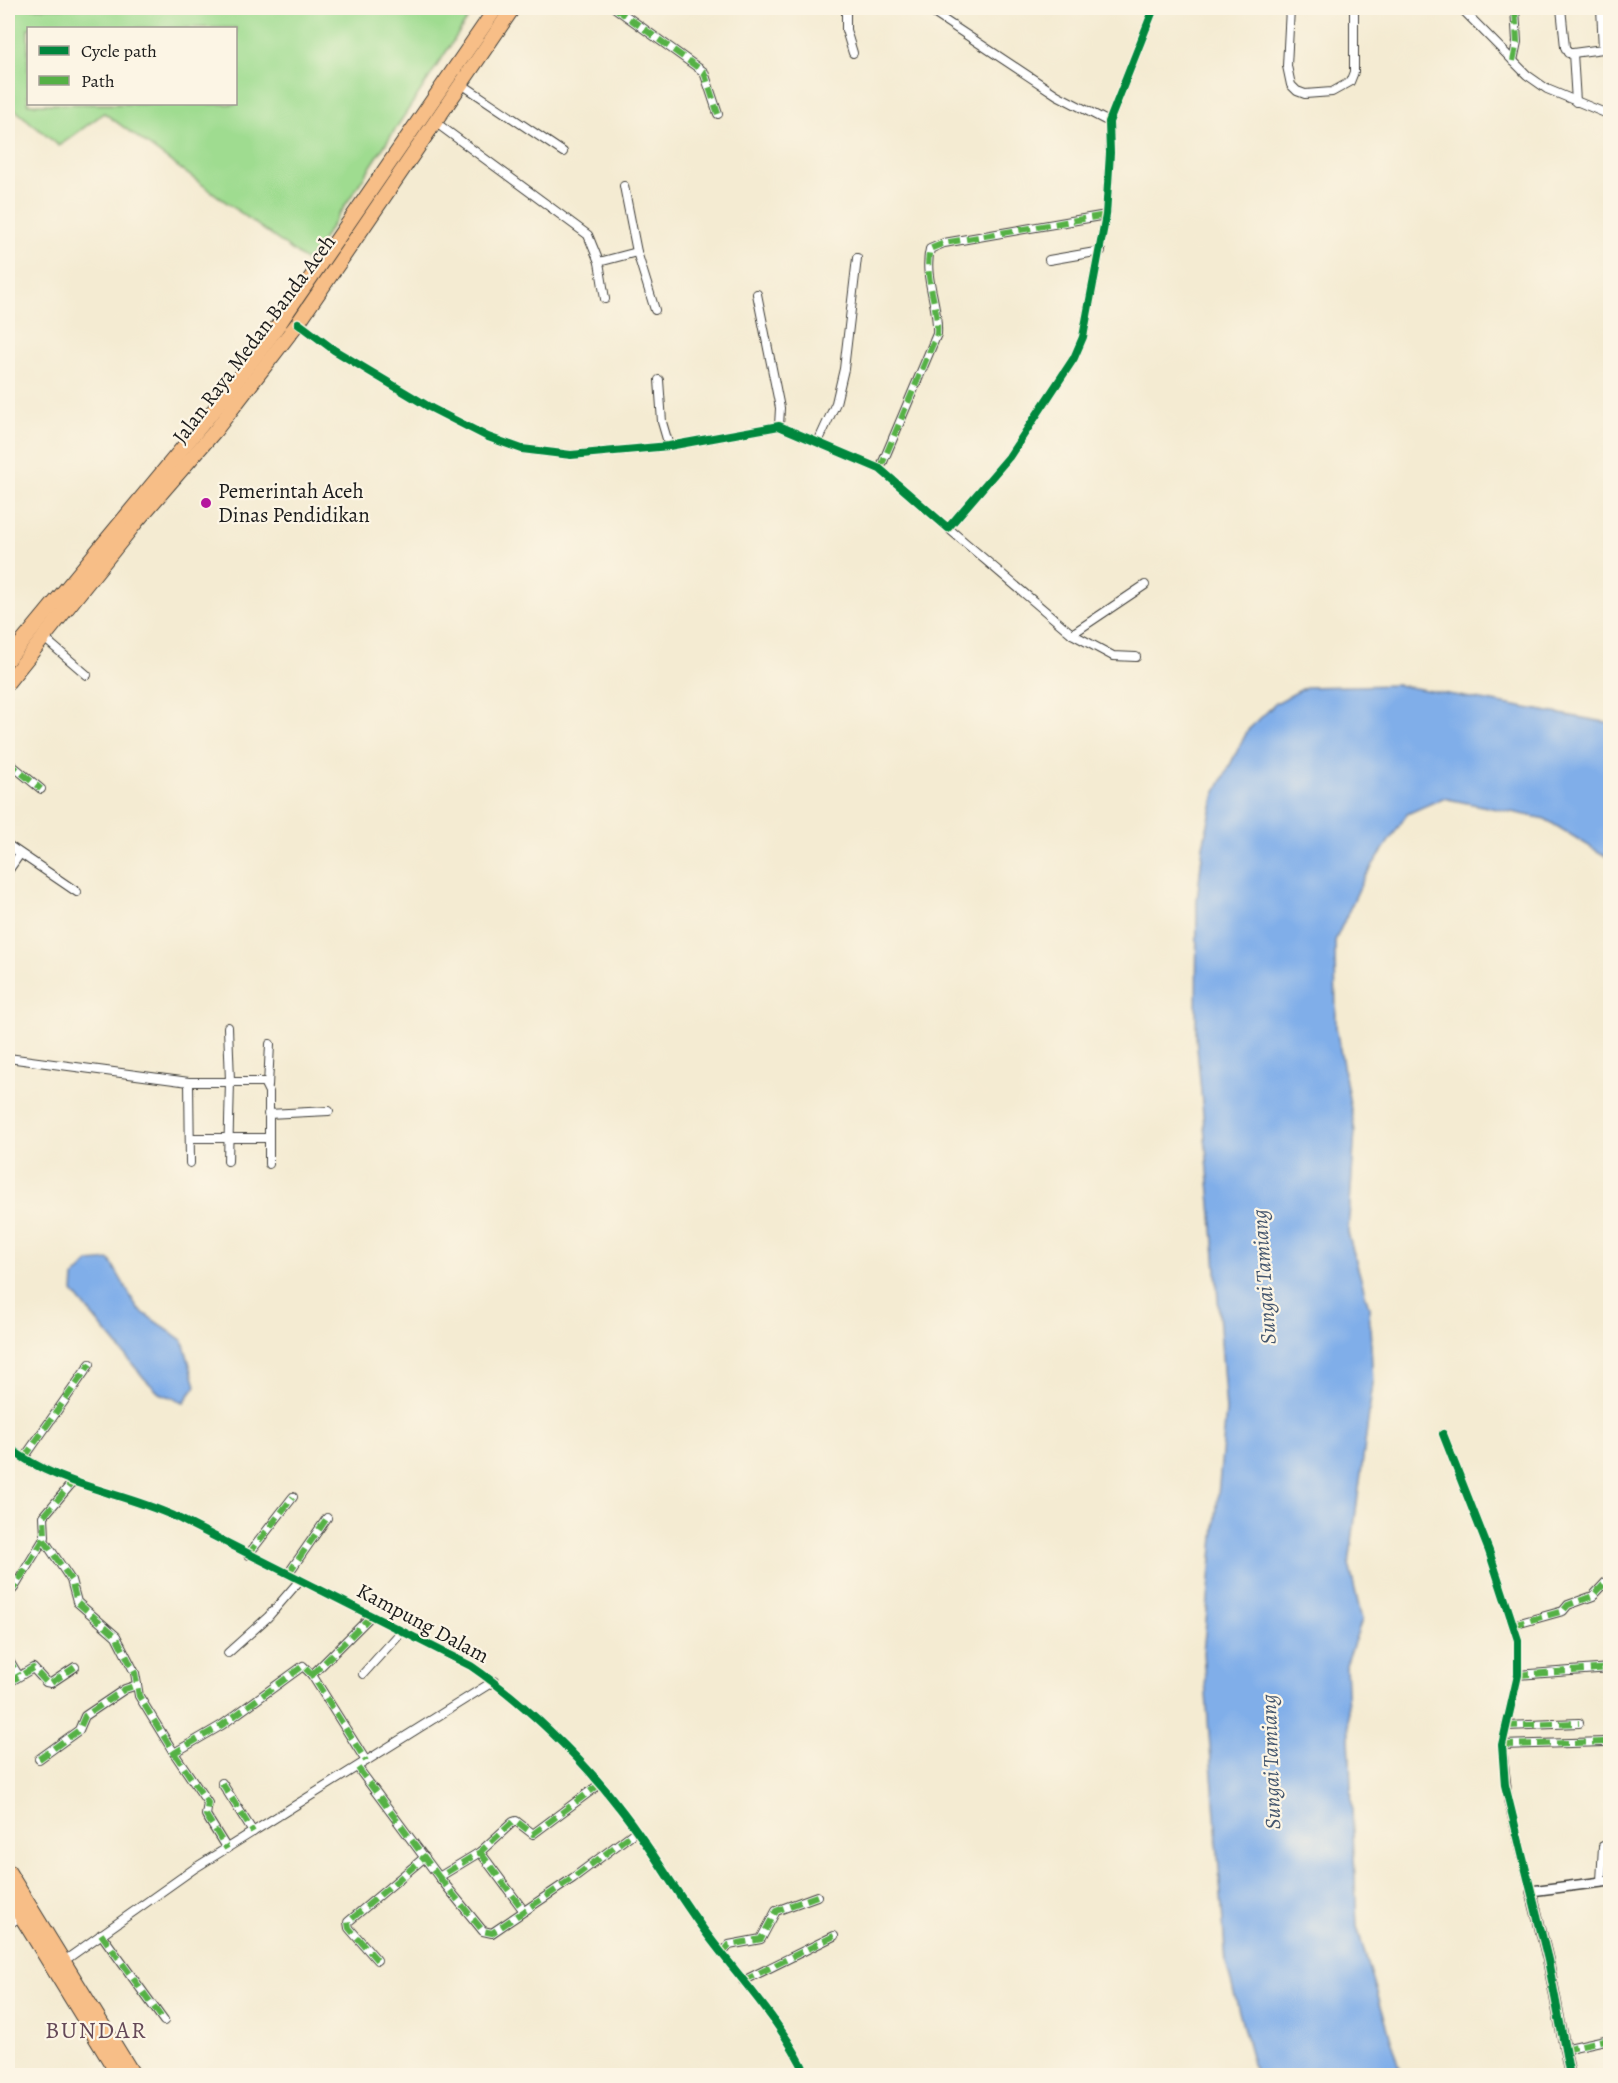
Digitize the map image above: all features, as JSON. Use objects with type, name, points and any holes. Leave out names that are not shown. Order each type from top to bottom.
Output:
[{"type":"highway","name":"Jalan Raya Medan Banda Aceh","points":[[9,678],[44,638],[132,517],[270,337],[496,8]]},
{"type":"highway","name":"Jalan Raya Medan Banda Aceh","points":[[8,659],[132,517],[215,431],[298,322],[513,8]]},
{"type":"highway","points":[[481,30],[494,37]]},
{"type":"highway","points":[[8,1871],[64,1962],[116,2059],[119,2076]]},
{"type":"highway","points":[[8,1894],[116,2059],[134,2076]]},
{"type":"street","points":[[615,8],[704,72],[718,114]]},
{"type":"street","points":[[846,8],[846,30],[853,53]]},
{"type":"street","points":[[926,8],[1057,95],[1109,122]]},
{"type":"street","points":[[948,528],[1009,457],[1074,357],[1083,337],[1106,215],[1110,153],[1109,122],[1155,8]]},
{"type":"street","points":[[1290,8],[1288,76],[1297,91],[1317,94],[1343,87],[1350,82],[1354,72],[1354,8]]},
{"type":"street","points":[[1461,8],[1513,61],[1547,89],[1611,115]]},
{"type":"street","points":[[1513,61],[1516,42],[1515,8]]},
{"type":"street","points":[[1561,8],[1565,47],[1567,51],[1573,53],[1603,50],[1601,8]]},
{"type":"street","points":[[1573,53],[1576,102]]},
{"type":"street","points":[[460,83],[563,152]]},
{"type":"street","points":[[435,122],[582,230],[591,240],[599,262],[605,299]]},
{"type":"street","points":[[624,186],[637,252],[655,310]]},
{"type":"street","points":[[880,469],[937,334],[938,320],[928,281],[930,249],[944,243],[1106,215]]},
{"type":"street","points":[[1049,260],[1101,251]]},
{"type":"street","points":[[599,262],[637,252]]},
{"type":"street","points":[[818,442],[836,403],[844,369],[857,258]]},
{"type":"street","points":[[758,294],[780,408],[779,426]]},
{"type":"street","points":[[298,322],[334,350],[431,408],[488,437],[522,449],[572,455],[669,446],[779,426],[880,469],[1072,634],[1113,656],[1136,657]]},
{"type":"street","points":[[659,380],[662,422],[669,446]]},
{"type":"street","points":[[1072,634],[1145,585]]},
{"type":"street","points":[[44,638],[87,675]]},
{"type":"street","points":[[8,762],[41,789]]},
{"type":"street","points":[[8,845],[77,892]]},
{"type":"street","points":[[8,871],[20,854]]},
{"type":"street","points":[[228,1028],[230,1081],[228,1161]]},
{"type":"street","points":[[269,1164],[270,1044]]},
{"type":"street","points":[[8,1058],[189,1082],[264,1082],[268,1086]]},
{"type":"street","points":[[189,1082],[190,1163]]},
{"type":"street","points":[[268,1114],[329,1111]]},
{"type":"street","points":[[190,1138],[269,1138]]},
{"type":"street","points":[[24,1458],[90,1364]]},
{"type":"street","points":[[1443,1434],[1489,1551],[1514,1625],[1519,1652],[1518,1675],[1502,1745],[1508,1800],[1548,1960],[1570,2076]]},
{"type":"street","name":"Kampung Dalam","points":[[8,1446],[24,1458],[72,1483],[156,1508],[471,1666],[514,1697],[600,1784],[794,2050],[807,2076]]},
{"type":"street","points":[[8,1594],[44,1540],[44,1516],[72,1483]]},
{"type":"street","points":[[248,1555],[294,1497]]},
{"type":"street","points":[[288,1574],[327,1518]]},
{"type":"street","points":[[44,1540],[70,1580],[77,1602],[103,1627],[117,1636],[134,1670],[144,1707],[208,1803],[206,1814],[227,1849]]},
{"type":"street","points":[[228,1653],[268,1617],[300,1580]]},
{"type":"street","points":[[1514,1625],[1563,1611],[1567,1605],[1593,1596],[1606,1583],[1611,1582]]},
{"type":"street","points":[[312,1675],[371,1616]]},
{"type":"street","points":[[363,1674],[402,1631]]},
{"type":"street","points":[[8,1658],[18,1675]]},
{"type":"street","points":[[174,1753],[231,1718],[298,1668],[305,1666],[366,1761]]},
{"type":"street","points":[[8,1683],[18,1675],[34,1669],[46,1682],[51,1683],[75,1667]]},
{"type":"street","points":[[1518,1675],[1611,1668]]},
{"type":"street","points":[[64,1962],[101,1934],[253,1832],[494,1682]]},
{"type":"street","points":[[39,1759],[79,1730],[85,1716],[125,1689],[137,1685]]},
{"type":"street","points":[[1506,1726],[1579,1723]]},
{"type":"street","points":[[1502,1745],[1606,1742]]},
{"type":"street","points":[[358,1767],[439,1877],[487,1934],[524,1911],[636,1831]]},
{"type":"street","points":[[222,1783],[253,1832]]},
{"type":"street","points":[[439,1877],[480,1852],[515,1821],[530,1834],[535,1833],[600,1784]]},
{"type":"street","points":[[1531,1891],[1606,1881],[1603,1846],[1611,1845]]},
{"type":"street","points":[[480,1852],[524,1911]]},
{"type":"street","points":[[377,1960],[349,1928],[348,1922],[425,1857]]},
{"type":"street","points":[[722,1954],[729,1945],[761,1939],[776,1911],[818,1896]]},
{"type":"street","points":[[8,1925],[21,1916]]},
{"type":"street","points":[[101,1934],[164,2021]]},
{"type":"street","points":[[743,1981],[834,1936]]},
{"type":"street","points":[[1564,2049],[1605,2040],[1611,2045]]},
{"type":"green space","points":[[8,8],[475,8],[308,262],[104,113],[59,146],[8,104]]},
{"type":"water","name":"Sungai Tamiang","points":[[1398,685],[1610,723],[1610,859],[1545,819],[1443,798],[1407,814],[1364,878],[1335,941],[1336,1027],[1355,1131],[1348,1233],[1369,1307],[1373,1383],[1349,1564],[1362,1620],[1346,1665],[1357,1927],[1402,2075],[1256,2075],[1226,1963],[1203,1653],[1226,1411],[1196,1036],[1197,901],[1203,846],[1215,794],[1248,730],[1276,703],[1306,687]]},
{"type":"water","points":[[110,1260],[138,1309],[183,1341],[196,1386],[184,1402],[159,1393],[73,1292],[74,1277],[89,1262]]},
{"type":"marked path","points":[[615,8],[704,72],[718,114]]},
{"type":"marked path","points":[[1513,61],[1517,42],[1515,8]]},
{"type":"marked path","points":[[880,469],[937,334],[936,312],[928,270],[930,249],[944,243],[1106,215]]},
{"type":"marked path","points":[[8,762],[41,789]]},
{"type":"marked path","points":[[24,1458],[90,1364]]},
{"type":"marked path","points":[[8,1594],[45,1537],[44,1516],[72,1483]]},
{"type":"marked path","points":[[248,1555],[293,1497]]},
{"type":"marked path","points":[[288,1574],[327,1518]]},
{"type":"marked path","points":[[44,1540],[71,1580],[77,1602],[116,1636],[135,1673],[139,1696],[174,1753],[222,1725],[303,1666],[312,1675],[366,1761]]},
{"type":"marked path","points":[[1513,1625],[1563,1611],[1568,1605],[1593,1596],[1606,1582],[1610,1582]]},
{"type":"marked path","points":[[312,1675],[371,1616]]},
{"type":"marked path","points":[[8,1658],[18,1675]]},
{"type":"marked path","points":[[8,1683],[33,1668],[46,1682],[51,1683],[75,1667]]},
{"type":"marked path","points":[[1518,1675],[1610,1668]]},
{"type":"marked path","points":[[39,1759],[79,1730],[85,1716],[125,1689],[137,1685]]},
{"type":"marked path","points":[[1506,1726],[1579,1723]]},
{"type":"marked path","points":[[1502,1745],[1606,1742]]},
{"type":"marked path","points":[[174,1753],[208,1803],[206,1815],[227,1849]]},
{"type":"marked path","points":[[358,1768],[439,1877],[480,1852],[513,1822],[516,1821],[533,1834],[600,1784]]},
{"type":"marked path","points":[[222,1783],[253,1832]]},
{"type":"marked path","points":[[439,1877],[483,1931],[492,1933],[573,1878],[636,1831]]},
{"type":"marked path","points":[[480,1852],[524,1911]]},
{"type":"marked path","points":[[377,1960],[349,1928],[348,1922],[425,1857]]},
{"type":"marked path","points":[[722,1954],[729,1945],[761,1939],[776,1911],[817,1896]]},
{"type":"marked path","points":[[101,1934],[164,2021]]},
{"type":"marked path","points":[[743,1981],[834,1936]]},
{"type":"marked path","points":[[1564,2049],[1605,2040],[1610,2045]]},
{"type":"cycle path","points":[[298,323],[334,350],[431,408],[488,437],[522,449],[571,455],[669,446],[779,426],[880,469],[948,528],[1009,457],[1074,358],[1083,337],[1106,215],[1110,153],[1109,122],[1154,8]]},
{"type":"cycle path","points":[[1443,1434],[1489,1551],[1518,1640],[1518,1675],[1502,1745],[1505,1785],[1548,1960],[1570,2076]]},
{"type":"cycle path","points":[[8,1447],[68,1480],[174,1516],[471,1666],[490,1680],[550,1731],[604,1788],[642,1838],[720,1951],[774,2020],[807,2076]]},
{"type":"place","name":"Pemerintah Aceh Dinas Pendidikan","points":[[206,503]]},
{"type":"district","name":"BUNDAR","points":[[96,2030]]}]
